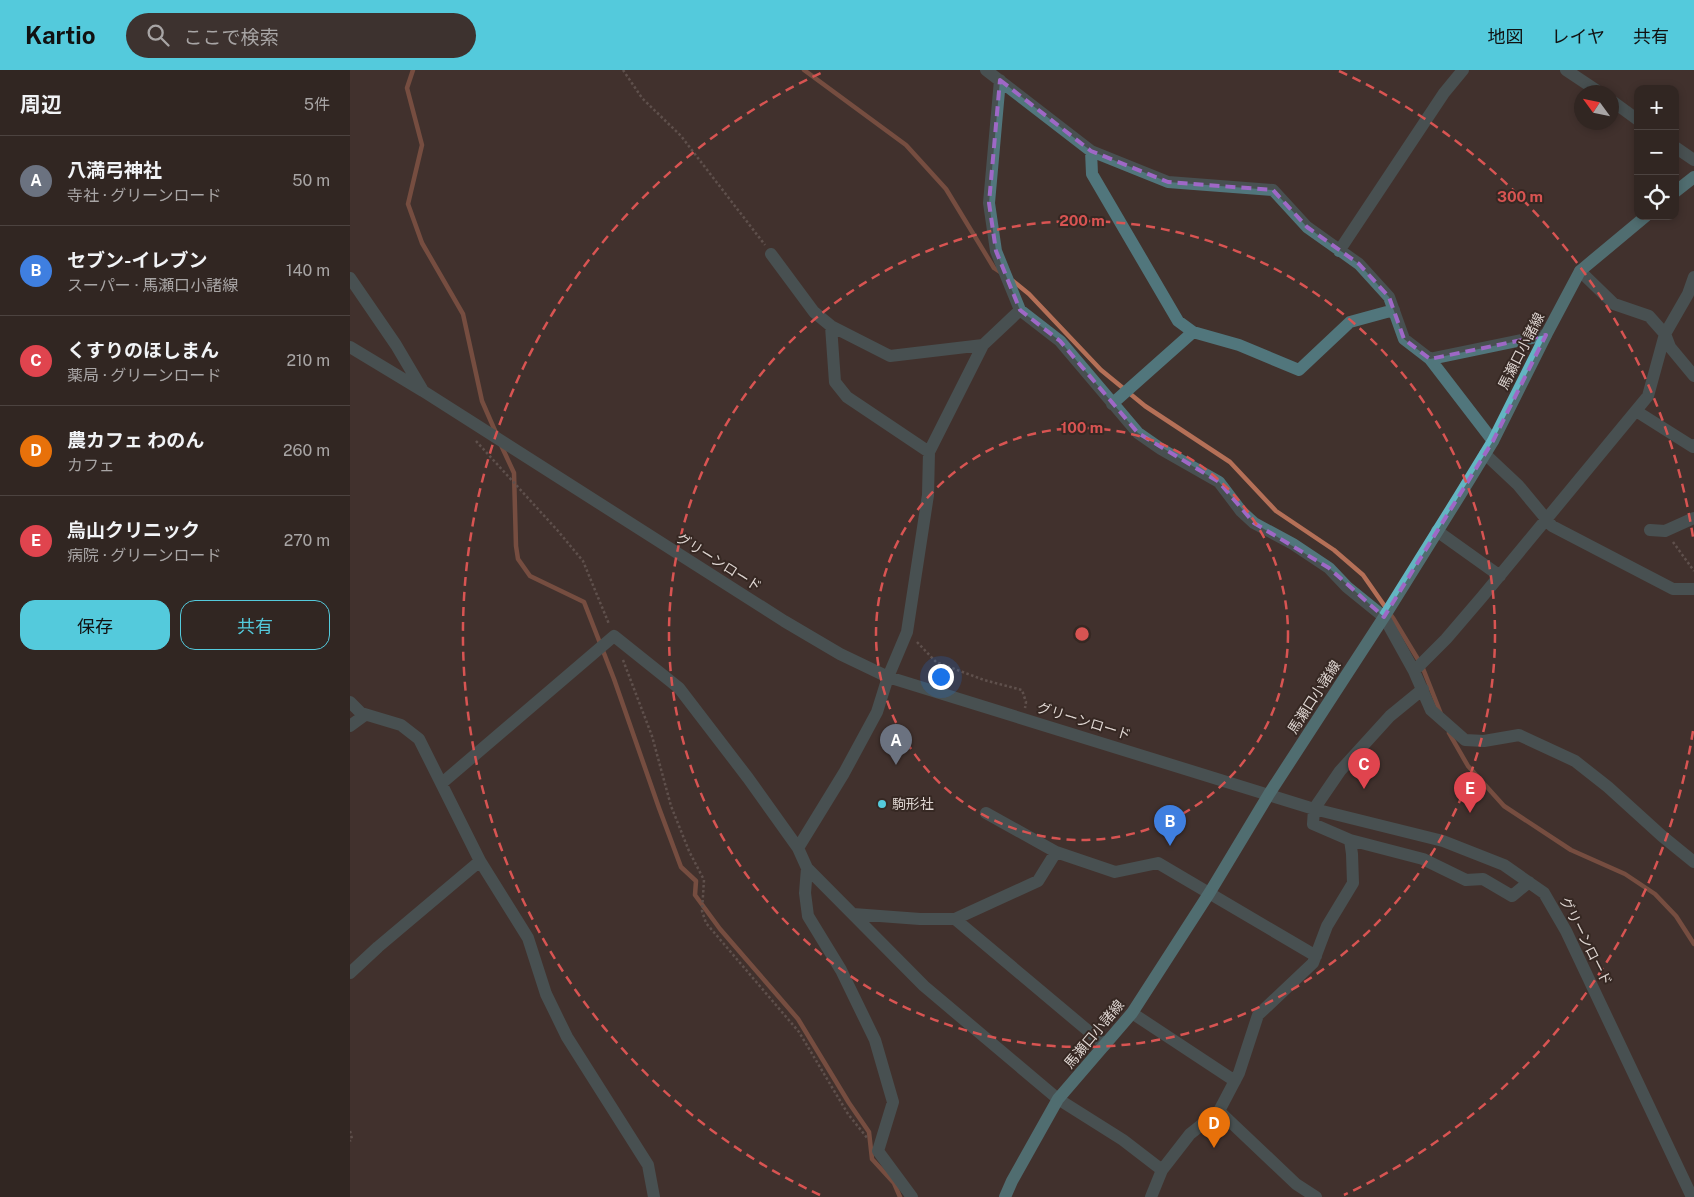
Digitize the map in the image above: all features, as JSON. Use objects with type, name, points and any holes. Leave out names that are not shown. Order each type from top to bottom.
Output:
[{"type":"main road","points":[[1679,189],[1694,176]]},
{"type":"main road","name":"馬瀬口小諸線","points":[[1005,1197],[1058,1099],[1132,1013],[1210,892],[1269,794],[1438,532],[1493,441],[1580,271],[1641,220]]},
{"type":"street","points":[[986,70],[1091,151],[1168,182],[1273,190],[1307,227],[1359,264],[1389,297],[1404,339],[1430,359],[1493,441]]},
{"type":"street","points":[[1339,251],[1444,94],[1463,70]]},
{"type":"street","points":[[1566,70],[1588,85]]},
{"type":"street","points":[[1000,80],[989,204],[996,251],[1020,310],[1060,341],[1138,433],[1161,449],[1219,482],[1241,511],[1254,523],[1293,544],[1329,568],[1347,587],[1384,617],[1414,671],[1431,710],[1465,740],[1484,741],[1519,735],[1575,761],[1608,787],[1694,862]]},
{"type":"street","points":[[1619,107],[1634,117]]},
{"type":"street","points":[[1679,150],[1694,160]]},
{"type":"street","points":[[1091,151],[1092,174],[1178,321],[1193,332],[1239,345],[1299,370],[1350,322],[1394,310]]},
{"type":"street","points":[[771,254],[814,312],[831,326],[890,356],[983,345]]},
{"type":"street","points":[[1580,271],[1614,304],[1649,316],[1665,334],[1670,348],[1694,376]]},
{"type":"street","points":[[1414,671],[1446,639],[1500,576],[1648,396],[1665,334],[1688,294],[1694,277]]},
{"type":"street","points":[[350,278],[396,345],[423,391]]},
{"type":"street","points":[[798,848],[844,773],[877,712],[888,677],[907,632],[928,495],[929,452],[983,345],[1020,310]]},
{"type":"street","points":[[831,326],[834,382],[847,397],[929,452]]},
{"type":"street","points":[[1112,404],[1193,332]]},
{"type":"street","points":[[1430,359],[1546,335]]},
{"type":"street","name":"グリーンロード","points":[[350,347],[423,391],[784,621],[840,654],[888,677],[1314,809],[1443,841],[1504,865],[1544,893],[1566,931],[1692,1197]]},
{"type":"street","points":[[1636,411],[1692,447],[1694,446]]},
{"type":"street","points":[[1485,454],[1518,485],[1552,526],[1673,589],[1694,589]]},
{"type":"street","points":[[1650,530],[1665,530],[1694,518]]},
{"type":"street","points":[[1438,532],[1500,576]]},
{"type":"street","points":[[442,783],[614,636],[678,688],[748,778],[798,848],[807,868],[924,986],[1058,1099],[1123,1140],[1162,1170]]},
{"type":"street","points":[[1423,689],[1390,716],[1340,771],[1314,809],[1313,824],[1350,840],[1423,858],[1466,880],[1483,879],[1512,896],[1529,882]]},
{"type":"street","points":[[350,702],[361,714],[401,725],[419,738],[480,861],[528,938],[546,994],[567,1037],[648,1165],[654,1197]]},
{"type":"street","points":[[350,726],[365,715]]},
{"type":"street","points":[[986,813],[1056,852],[1115,872],[1158,863],[1316,956]]},
{"type":"street","points":[[1151,1197],[1162,1170],[1190,1134],[1219,1111],[1234,1081],[1258,1015],[1313,963],[1327,926],[1352,883],[1350,840]]},
{"type":"street","points":[[853,914],[920,919],[955,919],[1038,880],[1056,852]]},
{"type":"street","points":[[350,973],[480,861]]},
{"type":"street","points":[[807,868],[805,893],[808,916],[841,970],[875,1040],[893,1102],[878,1151],[912,1197]]},
{"type":"street","points":[[955,919],[1105,1045]]},
{"type":"street","points":[[1132,1013],[1234,1081]]},
{"type":"street","points":[[1219,1111],[1296,1184],[1316,1197]]},
{"type":"path","points":[[623,70],[642,98],[681,136],[771,254]]},
{"type":"path","points":[[469,421],[476,442],[583,561],[652,736],[671,806],[704,880],[702,911],[706,923],[799,1032],[848,1114],[878,1151]]},
{"type":"path","points":[[1665,530],[1694,571]]},
{"type":"path","points":[[907,632],[936,662],[984,680],[1022,690],[1026,702],[1023,718]]},
{"type":"path","points":[[350,1131],[352,1139],[350,1141]]},
{"type":"highlighted area","points":[[1000,80],[1091,151],[1168,182],[1273,190],[1307,227],[1359,264],[1389,297],[1404,339],[1430,359],[1546,335],[1493,441],[1384,617],[1329,568],[1254,523],[1219,482],[1138,433],[1060,341],[1020,310],[996,251],[989,203]]},
{"type":"waterway","points":[[413,70],[407,88],[422,145],[408,204],[422,243],[463,314],[482,401],[496,433]]},
{"type":"waterway","points":[[804,70],[906,145],[946,189],[994,268],[1000,272]]},
{"type":"waterway","points":[[1013,281],[1029,294],[1101,370],[1145,406],[1230,462],[1276,511],[1334,550],[1363,575],[1393,618],[1422,666],[1441,714]]},
{"type":"waterway","points":[[501,445],[514,473],[518,559],[530,576],[584,602],[614,679],[681,867],[696,881],[695,895],[720,929],[798,1019],[849,1103],[869,1132],[872,1159],[894,1183],[900,1197]]},
{"type":"waterway","points":[[1449,733],[1468,766],[1504,806],[1571,850],[1625,874],[1655,894],[1676,916],[1694,944]]},
{"type":"place","name":"八満弓神社","points":[[896,765]]},
{"type":"place","name":"くすりのほしまん","points":[[1364,789]]},
{"type":"place","name":"駒形社","points":[[882,804]]},
{"type":"place","name":"烏山クリニック","points":[[1470,813]]},
{"type":"place","name":"セブン-イレブン","points":[[1170,846]]},
{"type":"place","name":"農カフェ わのん","points":[[1214,1148]]}]
